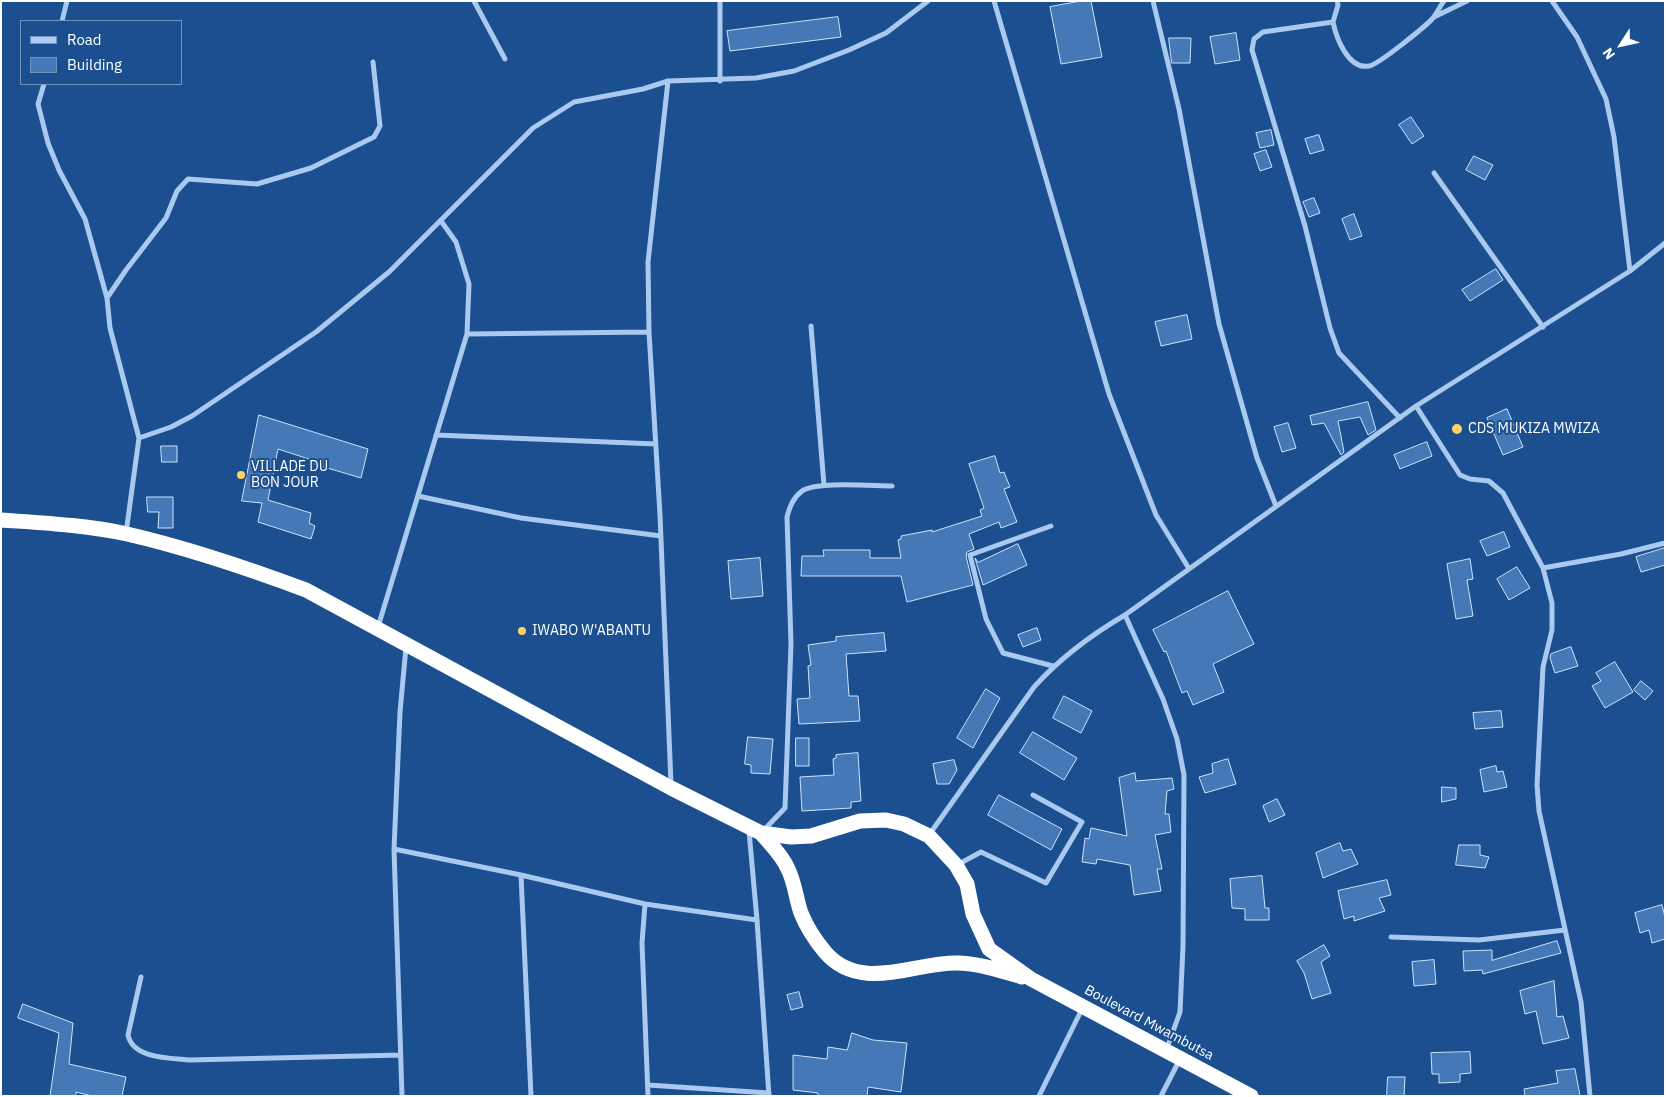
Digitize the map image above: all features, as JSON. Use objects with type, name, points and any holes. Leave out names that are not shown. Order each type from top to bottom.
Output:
[{"type":"highway","points":[[1,520],[64,525],[126,534],[242,566],[306,590],[377,630],[407,643],[671,788],[754,830]]},
{"type":"highway","name":"Boulevard Mwambutsa","points":[[754,830],[791,837],[811,836],[860,822],[886,820],[904,824],[929,836],[956,865],[966,884],[973,914],[990,949],[1031,980],[1251,1096]]},
{"type":"highway","name":"Boulevard Mwambutsa","points":[[754,830],[782,858],[789,870],[801,912],[810,932],[826,954],[845,967],[864,973],[883,974],[943,963],[960,963],[980,965],[1031,980]]},
{"type":"street","points":[[62,20],[67,1]]},
{"type":"street","points":[[474,1],[505,59]]},
{"type":"street","points":[[720,1],[720,81]]},
{"type":"street","points":[[139,438],[171,427],[192,416],[316,332],[389,272],[533,128],[574,102],[643,89],[668,82],[756,78],[794,71],[820,62],[886,33],[928,1]]},
{"type":"street","points":[[994,1],[1109,394],[1156,515],[1188,567]]},
{"type":"street","points":[[1153,1],[1179,109],[1219,324],[1257,458],[1276,506]]},
{"type":"street","points":[[1337,1],[1338,6],[1333,22],[1336,39],[1346,54],[1359,65],[1369,66],[1384,57],[1434,17],[1467,1]]},
{"type":"street","points":[[1434,17],[1444,1]]},
{"type":"street","points":[[1552,1],[1577,37],[1606,99],[1614,138],[1630,271]]},
{"type":"street","points":[[1333,22],[1263,32],[1254,39],[1252,50],[1305,226],[1330,328],[1339,353],[1400,418]]},
{"type":"street","points":[[107,298],[166,218],[177,191],[188,179],[257,184],[311,168],[374,137],[380,126],[372,62]]},
{"type":"street","points":[[668,82],[648,262],[648,332],[661,536],[671,788]]},
{"type":"street","points":[[44,85],[38,104],[48,143],[59,170],[85,219],[107,298],[110,328],[139,438],[126,534]]},
{"type":"street","points":[[1434,173],[1543,328]]},
{"type":"street","points":[[377,630],[467,334],[469,284],[456,242],[441,221]]},
{"type":"street","points":[[929,836],[1034,687],[1054,666],[1089,636],[1125,615],[1188,567],[1416,406],[1543,328],[1630,271],[1665,243]]},
{"type":"street","points":[[812,326],[824,485]]},
{"type":"street","points":[[467,334],[648,332]]},
{"type":"street","points":[[1416,406],[1460,474],[1470,479],[1489,481],[1503,493],[1543,568],[1552,603],[1552,630],[1543,667],[1537,785],[1539,811],[1581,1002],[1590,1096]]},
{"type":"street","points":[[436,435],[656,444]]},
{"type":"street","points":[[648,1085],[769,1095],[757,920],[754,830],[785,808],[791,644],[787,517],[792,501],[804,490],[824,485],[892,486]]},
{"type":"street","points":[[418,496],[522,518],[661,536]]},
{"type":"street","points":[[1051,526],[970,555],[986,618],[1003,653],[1054,666]]},
{"type":"street","points":[[1543,568],[1621,554],[1665,543]]},
{"type":"street","points":[[1125,615],[1177,739],[1184,775],[1183,946],[1180,1012],[1166,1051]]},
{"type":"street","points":[[402,1096],[394,849],[400,712],[407,643]]},
{"type":"street","points":[[956,865],[981,852],[1046,883],[1082,822],[1033,795]]},
{"type":"street","points":[[394,849],[521,875],[645,904],[757,920]]},
{"type":"street","points":[[521,875],[531,1096]]},
{"type":"street","points":[[645,904],[642,943],[648,1096]]},
{"type":"street","points":[[1390,938],[1479,940],[1565,930]]},
{"type":"street","points":[[141,977],[128,1035],[130,1044],[135,1049],[155,1056],[190,1060],[401,1055]]},
{"type":"street","points":[[1039,1096],[1083,1007]]},
{"type":"street","points":[[1161,1096],[1181,1058]]},
{"type":"building","points":[[1091,1],[1102,57],[1061,64],[1050,7]]},
{"type":"building","points":[[838,17],[841,37],[730,51],[727,31]]},
{"type":"building","points":[[1236,33],[1240,60],[1215,64],[1210,37]]},
{"type":"building","points":[[1169,38],[1191,38],[1190,63],[1172,63]]},
{"type":"building","points":[[1411,117],[1424,136],[1412,144],[1399,125]]},
{"type":"building","points":[[1271,130],[1274,145],[1260,148],[1256,133]]},
{"type":"building","points":[[1319,135],[1324,150],[1310,154],[1305,139]]},
{"type":"building","points":[[1266,150],[1272,167],[1260,171],[1254,154]]},
{"type":"building","points":[[1474,156],[1493,165],[1485,180],[1466,170]]},
{"type":"building","points":[[1314,198],[1320,213],[1309,217],[1303,202]]},
{"type":"building","points":[[1354,214],[1362,236],[1350,240],[1342,219]]},
{"type":"building","points":[[1496,269],[1503,280],[1470,301],[1462,290]]},
{"type":"building","points":[[1187,315],[1192,339],[1161,346],[1155,322]]},
{"type":"building","points":[[1368,402],[1376,430],[1368,435],[1360,417],[1338,421],[1344,452],[1341,455],[1324,423],[1312,425],[1310,416]]},
{"type":"building","points":[[1507,409],[1523,447],[1503,455],[1487,418]]},
{"type":"building","points":[[259,415],[368,449],[361,478],[314,464],[315,461],[278,449],[268,500],[311,513],[309,523],[315,526],[311,539],[258,522],[262,503],[242,501]]},
{"type":"building","points":[[1288,423],[1296,448],[1282,452],[1274,427]]},
{"type":"building","points":[[1427,442],[1432,456],[1400,469],[1394,455]]},
{"type":"building","points":[[161,446],[177,446],[177,462],[162,462]]},
{"type":"building","points":[[995,456],[1000,473],[1004,472],[1010,487],[1004,489],[1017,522],[1001,528],[999,522],[969,534],[974,549],[967,552],[966,556],[973,585],[907,602],[901,576],[801,576],[802,556],[824,556],[823,550],[870,550],[870,558],[901,558],[898,540],[901,539],[901,536],[932,530],[932,532],[982,516],[980,510],[984,508],[969,464]]},
{"type":"building","points":[[147,497],[173,497],[173,528],[158,528],[159,512],[148,512]]},
{"type":"building","points":[[1504,532],[1510,547],[1487,556],[1480,541]]},
{"type":"building","points":[[1018,544],[1027,565],[983,585],[975,558],[978,562]]},
{"type":"building","points":[[1665,548],[1665,565],[1641,572],[1636,557]]},
{"type":"building","points":[[760,558],[763,596],[731,599],[728,561]]},
{"type":"building","points":[[1470,559],[1473,579],[1467,580],[1473,616],[1456,619],[1447,564]]},
{"type":"building","points":[[1517,567],[1530,588],[1509,600],[1497,579]]},
{"type":"building","points":[[1228,591],[1254,644],[1213,664],[1224,692],[1193,705],[1187,691],[1182,693],[1166,651],[1164,652],[1153,630]]},
{"type":"building","points":[[1037,628],[1041,640],[1023,647],[1018,635]]},
{"type":"building","points":[[884,633],[886,651],[846,654],[849,696],[858,696],[860,721],[799,724],[797,699],[810,698],[808,666],[811,665],[808,645],[836,641],[836,637]]},
{"type":"building","points":[[1571,647],[1578,666],[1555,673],[1550,658],[1551,654]]},
{"type":"building","points":[[1615,662],[1633,692],[1605,708],[1592,686],[1601,681],[1596,673]]},
{"type":"building","points":[[1641,681],[1653,691],[1645,700],[1634,690]]},
{"type":"building","points":[[986,689],[1000,698],[973,748],[957,738]]},
{"type":"building","points":[[1064,696],[1092,711],[1081,733],[1053,718]]},
{"type":"building","points":[[1501,711],[1503,727],[1475,729],[1473,713]]},
{"type":"building","points":[[1033,732],[1077,758],[1064,780],[1020,753]]},
{"type":"building","points":[[748,737],[773,739],[770,774],[751,773],[751,765],[745,764]]},
{"type":"building","points":[[796,738],[809,738],[809,766],[796,766]]},
{"type":"building","points":[[858,753],[861,801],[851,802],[851,808],[802,811],[800,777],[834,775],[833,759],[836,758],[836,755]]},
{"type":"building","points":[[1228,759],[1236,784],[1205,793],[1199,777],[1213,773],[1212,764]]},
{"type":"building","points":[[954,760],[957,770],[949,784],[937,784],[933,764]]},
{"type":"building","points":[[1496,766],[1497,772],[1503,771],[1507,787],[1484,792],[1480,770]]},
{"type":"building","points":[[1135,773],[1136,781],[1172,778],[1174,789],[1167,791],[1165,814],[1169,814],[1171,832],[1155,835],[1162,869],[1157,869],[1161,891],[1134,895],[1130,865],[1097,859],[1096,864],[1082,862],[1085,838],[1089,839],[1091,828],[1127,836],[1119,778]]},
{"type":"building","points":[[1442,787],[1456,788],[1456,799],[1442,802]]},
{"type":"building","points":[[999,795],[1062,829],[1051,850],[988,815]]},
{"type":"building","points":[[1277,799],[1285,815],[1269,822],[1263,806]]},
{"type":"building","points":[[1340,843],[1343,851],[1351,849],[1358,864],[1323,878],[1316,853]]},
{"type":"building","points":[[1459,845],[1480,845],[1480,855],[1489,857],[1485,868],[1456,865]]},
{"type":"building","points":[[1262,876],[1265,908],[1269,908],[1269,920],[1245,920],[1245,909],[1232,908],[1230,879]]},
{"type":"building","points":[[1387,880],[1391,895],[1379,898],[1385,911],[1354,921],[1354,916],[1344,919],[1338,891]]},
{"type":"building","points":[[1662,905],[1665,917],[1665,939],[1652,943],[1649,930],[1640,933],[1635,913]]},
{"type":"building","points":[[1557,941],[1561,953],[1483,974],[1482,970],[1464,971],[1463,951],[1492,950],[1492,960]]},
{"type":"building","points":[[1324,945],[1330,956],[1321,962],[1331,993],[1312,999],[1304,973],[1297,961]]},
{"type":"building","points":[[1434,960],[1436,984],[1414,986],[1412,962]]},
{"type":"building","points":[[1554,981],[1557,1017],[1563,1016],[1569,1038],[1543,1044],[1536,1011],[1525,1014],[1520,991]]},
{"type":"building","points":[[799,992],[803,1007],[791,1010],[787,995]]},
{"type":"building","points":[[23,1004],[73,1023],[69,1064],[126,1077],[122,1096],[92,1096],[76,1092],[76,1096],[50,1096],[59,1033],[18,1018]]},
{"type":"building","points":[[852,1033],[873,1040],[907,1043],[901,1092],[868,1087],[867,1096],[818,1096],[818,1093],[793,1090],[793,1055],[827,1059],[828,1047],[847,1050]]},
{"type":"building","points":[[1470,1052],[1471,1073],[1460,1074],[1460,1082],[1439,1083],[1439,1074],[1432,1074],[1431,1053]]},
{"type":"building","points":[[1575,1069],[1580,1096],[1525,1096],[1524,1089],[1558,1083],[1556,1071]]},
{"type":"building","points":[[1388,1077],[1405,1077],[1404,1096],[1387,1096]]},
{"type":"place","name":"CDS MUKIZA MWIZA","points":[[1457,429]]},
{"type":"place","name":"VILLADE DU BON JOUR","points":[[241,475]]},
{"type":"place","name":"IWABO W'ABANTU","points":[[522,631]]}]
